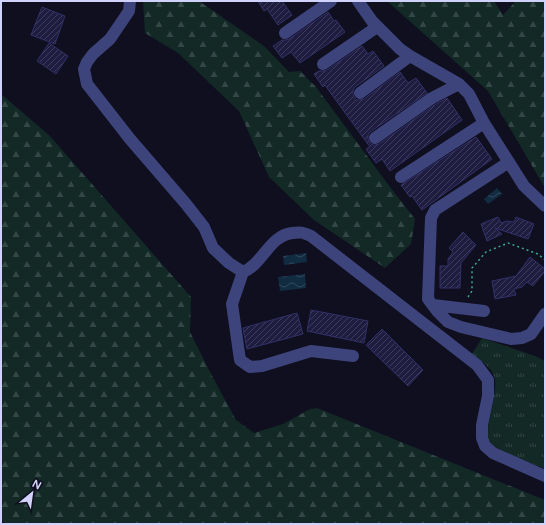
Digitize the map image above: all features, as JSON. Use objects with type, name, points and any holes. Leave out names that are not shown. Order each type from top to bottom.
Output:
[{"type":"lane","points":[[130,1],[129,11],[110,38],[93,54],[87,62],[84,69],[87,84],[130,139],[204,227],[214,248],[229,263],[243,272]]},
{"type":"lane","points":[[285,33],[331,1]]},
{"type":"lane","points":[[358,1],[372,22],[400,49],[459,84],[469,94],[484,123],[524,186],[545,206]]},
{"type":"lane","points":[[323,64],[377,27]]},
{"type":"lane","points":[[360,93],[410,56]]},
{"type":"lane","points":[[375,138],[432,98],[459,84]]},
{"type":"lane","points":[[401,177],[484,123]]},
{"type":"lane","points":[[509,162],[435,210],[431,218],[428,299],[448,322],[461,327],[511,339],[522,338],[531,334],[545,314]]},
{"type":"lane","points":[[352,356],[311,351],[262,366],[250,367],[240,360],[232,304],[243,272],[250,269],[275,240],[286,234],[302,232],[311,236],[477,365],[488,380],[488,396],[482,425],[482,438],[485,446],[493,453],[545,476]]},
{"type":"lane","points":[[433,305],[484,311]]},
{"type":"path","points":[[465,309],[472,291],[472,268],[486,252],[508,243],[538,254],[545,260]]},
{"type":"green space","points":[[143,1],[199,1],[264,46],[289,72],[300,71],[316,87],[415,219],[411,244],[385,268],[314,220],[269,177],[239,111],[178,53],[145,33]]},
{"type":"green space","points":[[387,1],[494,1],[503,15],[516,1],[545,1],[545,188],[488,91]]},
{"type":"green space","points":[[1,94],[49,135],[191,297],[190,332],[236,420],[254,433],[283,424],[310,409],[317,408],[545,500],[545,524],[10,524],[1,521]]},
{"type":"green space","points":[[482,338],[535,356],[545,361],[545,469],[507,453],[490,442],[488,437],[488,429],[495,392],[494,376],[487,366],[472,354]]},
{"type":"water","points":[[497,188],[502,194],[488,204],[484,199]]},
{"type":"water","points":[[306,253],[307,262],[284,265],[283,256]]},
{"type":"water","points":[[305,274],[306,288],[280,291],[278,277]]},
{"type":"building","points":[[258,1],[282,1],[292,15],[278,25],[267,9],[264,11]]},
{"type":"building","points":[[42,7],[65,16],[55,44],[31,35]]},
{"type":"building","points":[[328,12],[334,21],[336,20],[345,32],[300,63],[291,52],[282,58],[273,46],[282,40],[289,39]]},
{"type":"building","points":[[49,43],[68,56],[56,74],[37,61]]},
{"type":"building","points":[[362,46],[368,54],[373,51],[384,66],[355,87],[353,94],[357,100],[364,99],[400,72],[408,83],[416,78],[427,93],[370,132],[368,139],[372,145],[379,144],[447,98],[462,120],[390,171],[382,159],[376,163],[366,149],[370,147],[325,85],[323,87],[314,74],[319,71],[327,70]]},
{"type":"building","points":[[476,137],[492,159],[422,210],[412,196],[410,197],[401,185]]},
{"type":"building","points":[[498,217],[501,223],[507,221],[514,222],[516,217],[534,224],[528,239],[495,228],[502,234],[487,241],[481,224]]},
{"type":"building","points":[[463,232],[476,245],[461,263],[460,288],[440,288],[440,266],[448,266],[448,259],[453,252],[449,248]]},
{"type":"building","points":[[530,257],[545,269],[533,286],[527,282],[522,287],[514,289],[516,295],[495,299],[492,281],[516,276]]},
{"type":"building","points":[[311,310],[368,321],[364,343],[307,331]]},
{"type":"building","points":[[297,313],[303,334],[247,349],[243,328]]},
{"type":"building","points":[[382,329],[423,370],[408,386],[366,345]]}]
